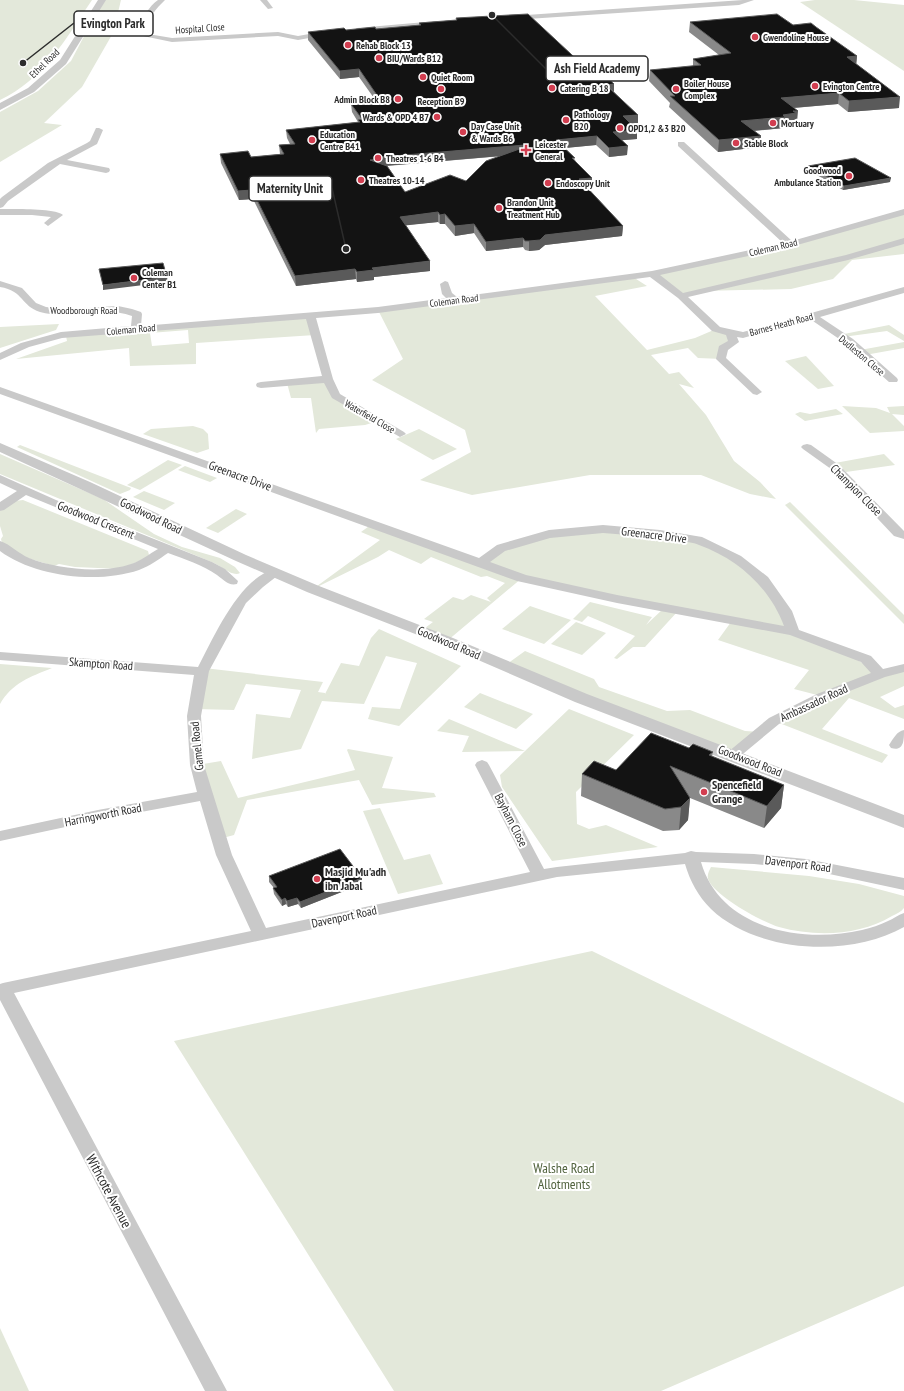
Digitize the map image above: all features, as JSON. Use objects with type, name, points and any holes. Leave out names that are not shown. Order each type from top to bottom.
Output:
[{"type":"street","name":"Ethel Road","points":[[0,107],[31,90],[63,62],[102,0]]},
{"type":"street","name":"Hospital Close","points":[[162,0],[156,3],[149,14],[144,27],[145,35],[172,40],[278,34],[298,38],[332,32]]},
{"type":"street","points":[[263,0],[270,8]]},
{"type":"street","points":[[502,19],[677,7],[751,0]]},
{"type":"street","points":[[348,31],[442,23]]},
{"type":"street","points":[[0,205],[10,195],[59,161],[90,145],[96,138],[98,130]]},
{"type":"street","points":[[681,144],[790,244]]},
{"type":"street","points":[[59,161],[106,170]]},
{"type":"street","points":[[0,194],[10,195]]},
{"type":"street","points":[[0,212],[32,212],[59,215],[48,223]]},
{"type":"street","name":"Coleman Road","points":[[0,357],[25,345],[61,335],[378,310],[652,274],[790,244],[904,212]]},
{"type":"street","points":[[681,296],[848,257],[904,241]]},
{"type":"street","name":"Barnes Heath Road","points":[[652,274],[681,296],[716,329],[730,333],[743,334],[901,293]]},
{"type":"street","name":"Woodborough Road","points":[[0,284],[10,286],[21,291],[30,303],[44,310],[60,312],[119,310],[133,312],[137,314],[136,328]]},
{"type":"street","points":[[445,284],[447,294],[455,300]]},
{"type":"street","name":"Waterfield Close","points":[[310,316],[328,379],[336,396],[400,434]]},
{"type":"street","name":"Dudleston Close","points":[[812,316],[849,341],[893,380]]},
{"type":"street","points":[[730,333],[734,342],[723,348],[721,359],[751,391]]},
{"type":"street","points":[[261,385],[328,379]]},
{"type":"street","name":"Greenacre Drive","points":[[0,390],[522,578],[608,597],[793,632],[866,659],[880,674]]},
{"type":"street","points":[[364,425],[378,421]]},
{"type":"street","name":"Goodwood Road","points":[[0,447],[275,573],[447,641],[581,698],[733,755],[904,822]]},
{"type":"street","name":"Champion Close","points":[[807,447],[835,467],[898,533],[904,535]]},
{"type":"street","name":"Goodwood Crescent","points":[[0,479],[25,491],[208,565],[221,572],[232,581]]},
{"type":"street","points":[[0,507],[25,491]]},
{"type":"street","name":"Greenacre Drive","points":[[480,563],[501,548],[549,534],[603,529],[660,534],[702,541],[737,559],[763,580],[785,610],[793,632]]},
{"type":"street","points":[[0,545],[20,559],[37,565],[76,572],[121,571],[135,567],[149,560],[166,548]]},
{"type":"street","name":"Gamel Road","points":[[261,934],[224,854],[197,765],[194,716],[203,670],[241,600],[258,584],[275,573]]},
{"type":"street","name":"Skampton Road","points":[[0,656],[203,670]]},
{"type":"street","name":"Ambassador Road","points":[[733,755],[774,722],[822,696],[880,674],[904,668]]},
{"type":"street","name":"Bayham Close","points":[[482,765],[539,875]]},
{"type":"street","name":"Harringworth Road","points":[[0,836],[98,815],[206,795]]},
{"type":"street","points":[[691,856],[704,889],[724,910],[753,927],[786,938],[816,942],[844,940],[882,931],[904,919]]},
{"type":"street","name":"Davenport Road","points":[[2,990],[539,875],[691,856],[754,859],[806,864],[904,884]]},
{"type":"street","name":"Withcote Avenue","points":[[2,990],[216,1391]]},
{"type":"green space","points":[[0,0],[92,0],[53,56],[29,81],[0,100]]},
{"type":"green space","points":[[103,0],[121,0],[113,33],[82,87],[44,123],[62,125],[0,162],[0,112],[38,91],[71,61]]},
{"type":"green space","points":[[815,0],[854,0],[904,5],[904,71],[800,2]]},
{"type":"green space","points":[[904,212],[904,254],[852,260],[833,279],[791,289],[700,291],[681,296],[652,274],[790,244]]},
{"type":"green space","points":[[633,277],[647,286],[595,296],[647,350],[695,338],[716,329],[730,333],[734,342],[724,348],[722,359],[698,358],[688,348],[651,355],[669,374],[679,372],[694,388],[679,384],[706,415],[734,461],[760,482],[776,499],[750,494],[701,475],[590,475],[472,495],[420,480],[471,452],[465,430],[372,380],[403,359],[378,310]]},
{"type":"green space","points":[[310,316],[315,335],[196,343],[196,364],[130,366],[129,348],[16,359],[67,341],[66,336]],"holes":[[[188,330],[189,343],[152,346],[150,333]]]},
{"type":"green space","points":[[59,324],[56,330],[0,348],[0,327]]},
{"type":"green space","points":[[889,325],[904,335],[904,341],[887,331],[843,337],[839,335]]},
{"type":"green space","points":[[904,342],[904,348],[865,355],[860,350]]},
{"type":"green space","points":[[806,356],[834,386],[818,389],[785,361]]},
{"type":"green space","points":[[328,379],[336,396],[378,421],[365,425],[319,429],[316,433],[311,398],[291,398],[287,383]]},
{"type":"green space","points":[[842,406],[876,408],[890,413],[887,407],[904,406],[904,415],[892,414],[904,426],[904,431],[870,433]]},
{"type":"green space","points":[[836,409],[843,414],[805,421],[795,414],[800,412],[810,414]]},
{"type":"green space","points":[[193,426],[203,429],[208,434],[209,449],[197,453],[143,434],[151,429]]},
{"type":"green space","points":[[419,429],[457,449],[433,460],[396,439]]},
{"type":"green space","points":[[20,445],[131,488],[130,490],[120,494],[17,447]]},
{"type":"green space","points":[[0,454],[103,499],[154,534],[182,547],[220,558],[235,567],[240,573],[231,573],[214,563],[0,474]]},
{"type":"green space","points":[[884,454],[895,465],[846,472],[835,463]]},
{"type":"green space","points":[[168,460],[182,465],[140,490],[127,485]]},
{"type":"green space","points":[[185,466],[217,478],[210,482],[178,470]]},
{"type":"green space","points":[[144,491],[175,503],[164,510],[133,497]]},
{"type":"green space","points":[[23,500],[148,551],[149,555],[146,558],[121,569],[75,567],[59,564],[54,566],[24,557],[2,543],[1,539],[3,536],[0,526],[0,511],[15,501]]},
{"type":"green space","points":[[790,502],[904,615],[904,624],[785,505]]},
{"type":"green space","points":[[236,509],[247,514],[218,533],[206,528]]},
{"type":"green space","points":[[372,524],[480,563],[501,548],[549,534],[603,529],[709,544],[763,580],[793,632],[843,651],[880,674],[904,668],[904,686],[880,697],[895,708],[904,705],[904,719],[849,698],[822,729],[888,755],[882,763],[774,721],[821,696],[794,689],[809,670],[718,640],[731,622],[678,611],[645,647],[633,647],[617,659],[614,658],[635,636],[588,616],[582,622],[573,619],[590,602],[652,617],[646,625],[663,609],[522,578],[447,641],[421,631],[433,622],[424,619],[453,597],[463,600],[471,595],[491,602],[487,598],[505,583],[487,576],[481,577],[431,557],[421,564],[389,550],[378,557],[313,589],[380,540],[361,532]]},
{"type":"green space","points":[[530,606],[571,620],[544,644],[502,629]]},
{"type":"green space","points":[[576,622],[606,633],[582,655],[551,644]]},
{"type":"green space","points":[[379,629],[461,666],[399,726],[368,719],[372,707],[400,709],[417,663],[386,656],[364,704],[322,701],[301,749],[252,759],[256,714],[290,718],[301,690],[246,684],[234,710],[195,709],[204,668],[323,682],[318,692],[325,694],[341,663],[359,666],[371,638]]},
{"type":"green space","points":[[525,651],[594,679],[599,687],[667,711],[690,710],[745,731],[761,732],[733,755],[504,666]]},
{"type":"green space","points":[[0,664],[52,668],[29,678],[16,686],[0,704]]},
{"type":"green space","points":[[480,693],[533,714],[516,729],[464,707]]},
{"type":"green space","points":[[569,709],[634,735],[576,792],[577,824],[589,829],[606,825],[658,847],[552,861],[502,787],[500,775]]},
{"type":"green space","points":[[449,719],[525,751],[462,752],[469,736],[437,731]]},
{"type":"green space","points":[[347,750],[393,757],[382,788],[434,793],[436,797],[372,805],[359,780],[247,800],[234,835],[219,839],[197,765],[221,761],[238,798],[355,770]]},
{"type":"green space","points":[[380,808],[404,860],[430,854],[443,884],[398,894],[363,811]]},
{"type":"green space","points":[[711,867],[809,876],[859,884],[904,896],[904,908],[898,913],[879,923],[851,931],[822,933],[793,930],[779,927],[762,920],[730,901],[713,887],[709,881],[708,874]]},
{"type":"green space","name":"Walshe Road Allotments","points":[[592,951],[904,1103],[904,1286],[661,1391],[394,1391],[174,1041]]},
{"type":"green space","points":[[0,1328],[29,1391],[0,1391]]},
{"type":"building","points":[[528,14],[586,68],[596,67],[614,84],[606,85],[638,115],[623,116],[637,130],[613,132],[628,146],[609,148],[597,136],[556,140],[575,158],[572,158],[592,178],[579,179],[623,226],[545,235],[540,240],[525,241],[523,238],[486,242],[474,224],[455,226],[445,214],[440,215],[438,212],[400,217],[430,261],[372,268],[374,270],[357,272],[355,269],[295,276],[252,190],[238,191],[220,154],[248,151],[251,157],[284,154],[279,145],[295,144],[286,130],[360,122],[358,120],[362,119],[351,104],[381,101],[359,69],[340,71],[308,32],[344,28],[346,30],[375,27],[376,29],[421,25],[419,23],[457,20],[456,18]],"holes":[[[525,145],[525,147],[486,161],[466,181],[450,175],[405,192],[387,166],[370,160],[382,159],[381,157]]]},
{"type":"building","points":[[777,14],[793,25],[811,23],[857,56],[847,57],[900,97],[849,101],[839,93],[781,98],[798,111],[793,111],[796,113],[783,115],[785,117],[741,121],[761,136],[719,140],[670,96],[675,96],[650,70],[701,65],[693,59],[731,53],[690,22]]},
{"type":"building","name":"Goodwood Ambulance Station","points":[[855,158],[891,178],[844,186],[808,166]]},
{"type":"building","name":"Coleman Center B1","points":[[163,263],[167,277],[103,285],[99,269]]},
{"type":"building","points":[[651,733],[689,748],[693,744],[713,752],[709,755],[784,785],[767,806],[670,766],[690,798],[681,807],[665,809],[582,774],[594,761],[616,770]]},
{"type":"building","name":"Masjid Mu'adh ibn Jabal","points":[[340,849],[362,878],[300,902],[297,898],[287,901],[285,898],[282,900],[273,888],[277,887],[269,876]]},
{"type":"place","name":"Ash Field Academy","points":[[492,15]]},
{"type":"place","name":"Gwendoline House","points":[[755,37]]},
{"type":"place","name":"Rehab Block 13","points":[[348,45]]},
{"type":"place","name":"BIU/Wards B12","points":[[379,58]]},
{"type":"place","name":"Evington Park","points":[[23,63]]},
{"type":"place","name":"Quiet Room","points":[[423,77]]},
{"type":"place","name":"Evington Centre","points":[[815,86]]},
{"type":"place","name":"Catering B 18","points":[[552,88]]},
{"type":"place","name":"Reception B9","points":[[441,89]]},
{"type":"place","name":"Boiler House Complex","points":[[676,89]]},
{"type":"place","name":"Admin Block B8","points":[[398,99]]},
{"type":"place","name":"Wards & OPD 4 B7","points":[[437,117]]},
{"type":"place","name":"Pathology B20","points":[[566,120]]},
{"type":"place","name":"Mortuary","points":[[773,123]]},
{"type":"place","name":"OPD1,2 &3 B20","points":[[620,128]]},
{"type":"place","name":"Day Case Unit & Wards B6","points":[[463,132]]},
{"type":"place","name":"Education Centre B41","points":[[312,140]]},
{"type":"place","name":"Stable Block","points":[[736,143]]},
{"type":"place","name":"Leicester General","points":[[526,150]]},
{"type":"place","name":"Theatres 1-6 B4","points":[[378,158]]},
{"type":"place","name":"Goodwood Ambulance Station","points":[[849,176]]},
{"type":"place","name":"Theatres 10-14","points":[[361,180]]},
{"type":"place","name":"Endoscopy Unit","points":[[548,183]]},
{"type":"place","name":"Brandon Unit Treatment Hub","points":[[499,208]]},
{"type":"place","name":"Maternity Unit","points":[[346,249]]},
{"type":"place","name":"Coleman Center B1","points":[[134,278]]},
{"type":"place","name":"Spencefield Grange","points":[[704,792]]},
{"type":"place","name":"Masjid Mu'adh ibn Jabal","points":[[317,879]]}]
